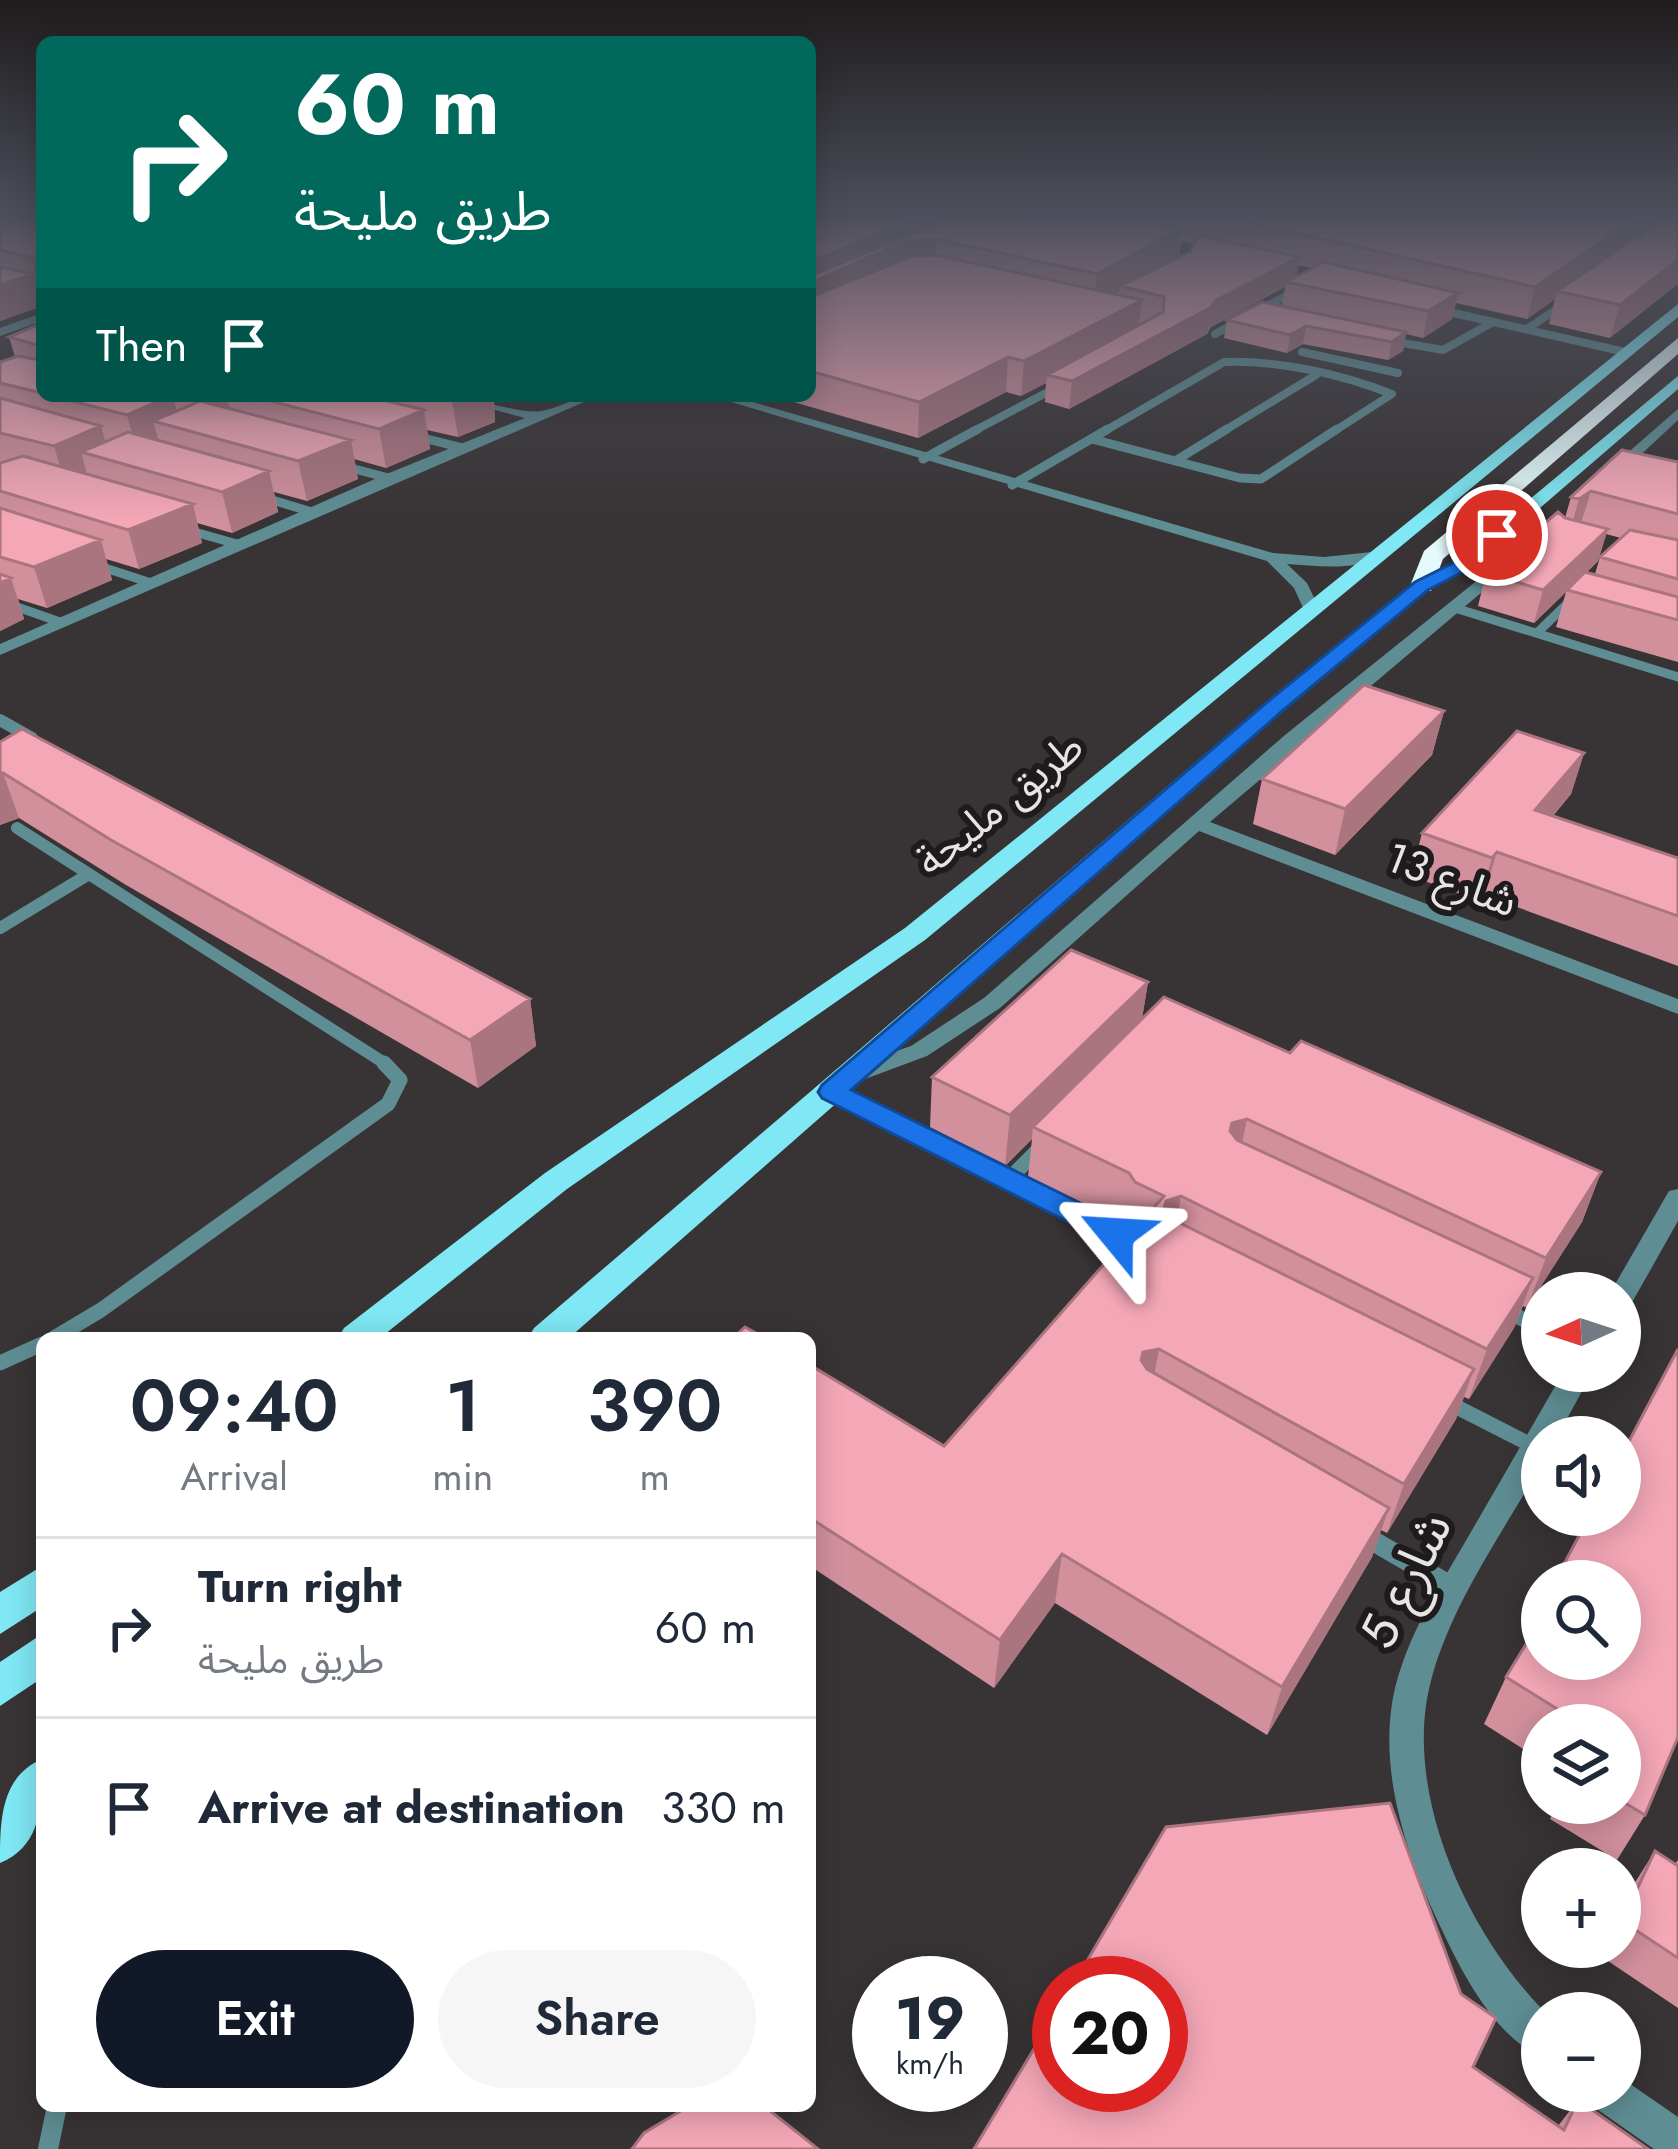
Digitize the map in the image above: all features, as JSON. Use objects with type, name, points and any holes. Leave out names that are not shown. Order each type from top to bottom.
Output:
[{"type":"highway","points":[[1422,586],[1432,556],[1678,344]]},
{"type":"main road","name":"طريق مليحة","points":[[364,1332],[556,1181],[915,934],[1663,321]]},
{"type":"main road","points":[[553,1332],[1274,707],[1422,586],[1461,566],[1678,381]]},
{"type":"main road","points":[[0,1616],[36,1587]]},
{"type":"main road","points":[[0,1687],[36,1658]]},
{"type":"main road","points":[[0,1804],[36,1774]]},
{"type":"main road","points":[[0,1841],[36,1789]]},
{"type":"street","points":[[0,332],[30,321]]},
{"type":"street","points":[[476,402],[539,417]]},
{"type":"street","points":[[0,650],[389,478],[575,402]]},
{"type":"street","points":[[737,402],[1272,558],[1324,562],[1372,557]]},
{"type":"street","points":[[1596,488],[1671,427],[1678,413]]},
{"type":"street","points":[[840,1084],[947,1035],[1040,977],[1292,739],[1523,550]]},
{"type":"street","points":[[1272,558],[1293,576],[1310,606]]},
{"type":"street","name":"شارع 13","points":[[1198,824],[1678,1007]]},
{"type":"street","points":[[1636,1272],[1678,1198]]},
{"type":"street","name":"شارع 5","points":[[1521,1472],[1415,1672],[1407,1722],[1409,1777],[1422,1836],[1446,1898],[1481,1960],[1521,2010]]},
{"type":"street","points":[[1636,2112],[1678,2141]]},
{"type":"lane","points":[[1215,334],[1238,321]]},
{"type":"lane","points":[[1490,321],[1624,352]]},
{"type":"lane","points":[[1527,329],[1538,321]]},
{"type":"lane","points":[[1376,338],[1444,350],[1493,322]]},
{"type":"lane","points":[[1340,360],[1358,349]]},
{"type":"lane","points":[[1302,352],[1398,373]]},
{"type":"lane","points":[[1012,485],[1224,362],[1248,360],[1385,391],[1391,397],[1267,478],[1240,478],[1092,439]]},
{"type":"lane","points":[[1175,461],[1316,375]]},
{"type":"lane","points":[[922,459],[1071,379]]},
{"type":"lane","points":[[400,432],[463,448]]},
{"type":"lane","points":[[321,460],[389,478]]},
{"type":"lane","points":[[246,493],[312,512]]},
{"type":"lane","points":[[172,525],[237,544]]},
{"type":"lane","points":[[85,561],[148,582]]},
{"type":"lane","points":[[1537,633],[1586,585]]},
{"type":"lane","points":[[1572,599],[1593,605]]},
{"type":"lane","points":[[0,601],[60,622]]},
{"type":"lane","points":[[1455,608],[1678,677]]},
{"type":"lane","points":[[0,720],[32,737],[37,746],[34,757]]},
{"type":"lane","points":[[17,828],[391,1067],[400,1080],[388,1104],[64,1332]]},
{"type":"lane","points":[[0,928],[89,874]]},
{"type":"lane","points":[[840,1084],[1008,1180],[1116,1234]]},
{"type":"lane","points":[[1008,1180],[1059,1129]]},
{"type":"lane","points":[[1480,1298],[1521,1318]]},
{"type":"lane","points":[[0,1363],[36,1347]]},
{"type":"lane","points":[[1432,1394],[1521,1440]]},
{"type":"lane","points":[[1341,1522],[1456,1589]]},
{"type":"lane","points":[[48,2149],[56,2112]]},
{"type":"building","points":[[816,321],[1101,321],[1024,361],[1008,357],[919,402],[816,373]]},
{"type":"building","points":[[1146,321],[1185,321],[1072,381],[1047,375]]},
{"type":"building","points":[[1232,321],[1355,321],[1406,332],[1392,342],[1306,326],[1290,335]]},
{"type":"building","points":[[36,326],[36,345],[9,337]]},
{"type":"building","points":[[18,356],[35,359],[36,392],[0,383],[0,362]]},
{"type":"building","points":[[0,398],[101,426],[54,446],[0,433]]},
{"type":"building","points":[[76,402],[157,402],[127,415]]},
{"type":"building","points":[[204,402],[351,440],[298,461],[153,421]]},
{"type":"building","points":[[274,402],[391,402],[424,410],[379,429]]},
{"type":"building","points":[[128,432],[269,471],[222,492],[81,452]]},
{"type":"building","points":[[1622,450],[1678,462],[1678,514],[1591,491],[1579,499],[1571,497]]},
{"type":"building","points":[[23,456],[193,504],[128,530],[0,491],[0,463]]},
{"type":"building","points":[[0,508],[101,540],[34,567],[0,557]]},
{"type":"building","points":[[1558,512],[1608,529],[1543,590],[1486,573]]},
{"type":"building","points":[[1630,530],[1678,540],[1678,579],[1600,557]]},
{"type":"building","points":[[1585,572],[1678,597],[1678,620],[1567,590]]},
{"type":"building","points":[[1364,685],[1444,711],[1345,809],[1262,779]]},
{"type":"building","points":[[22,729],[530,999],[470,1040],[0,774],[0,742]]},
{"type":"building","points":[[1517,731],[1584,753],[1535,810],[1678,858],[1678,916],[1497,852],[1492,858],[1422,833]]},
{"type":"building","points":[[1071,950],[1148,982],[1010,1115],[932,1077]]},
{"type":"building","points":[[1164,997],[1290,1053],[1301,1041],[1601,1172],[1546,1258],[1247,1119],[1232,1123],[1230,1131],[1237,1140],[1521,1272],[1521,1297],[1487,1349],[1181,1196],[1166,1201],[1164,1209],[1170,1218],[1474,1369],[1404,1484],[1159,1349],[1143,1352],[1141,1360],[1147,1369],[1389,1508],[1282,1687],[1062,1554],[1000,1640],[816,1522],[816,1369],[944,1446],[1164,1196],[1135,1182],[1129,1173],[1033,1127]]},
{"type":"building","points":[[1678,1349],[1678,1737],[1645,1815],[1641,1813],[1641,1704],[1549,1704],[1506,1677],[1521,1652],[1521,1680],[1641,1680],[1641,1560],[1566,1560],[1579,1536],[1641,1536],[1641,1419]]},
{"type":"building","points":[[1390,1803],[1461,1994],[1496,2018],[1473,2067],[1521,2100],[1521,2112],[1538,2112],[1564,2130],[1572,2112],[1595,2112],[1648,2149],[974,2149],[996,2112],[1008,2112],[1008,2092],[1032,2052],[1032,2112],[1188,2112],[1188,1956],[1090,1956],[1166,1827]]},
{"type":"building","points":[[1655,1851],[1678,1866],[1678,1958],[1641,1934],[1641,1881]]},
{"type":"building","points":[[679,2112],[772,2112],[818,2149],[632,2149],[644,2133]]},
{"type":"route","points":[[1116,1234],[832,1092],[1274,707],[1422,586],[1461,566],[1497,535]]}]
